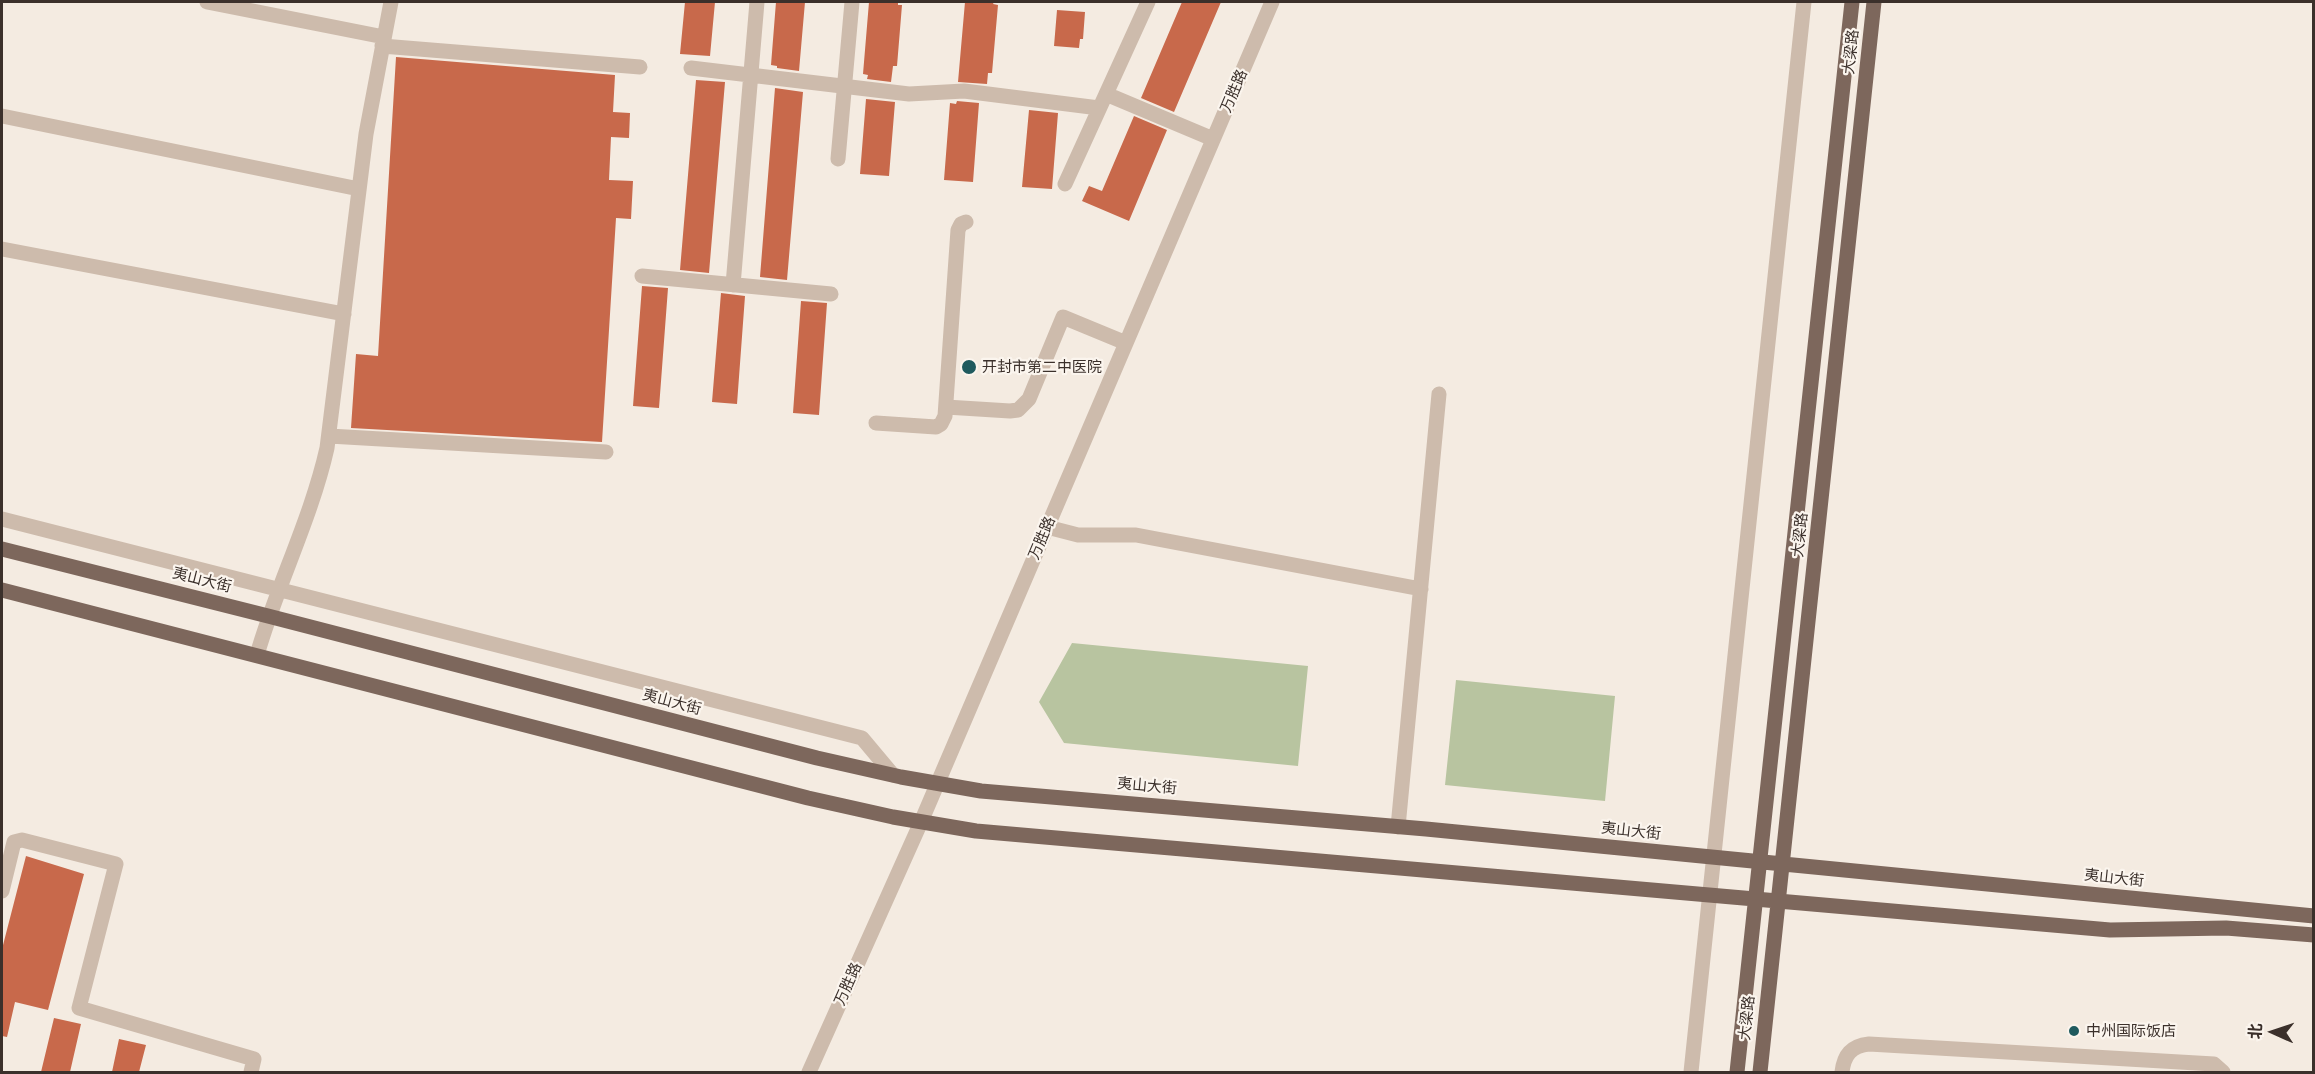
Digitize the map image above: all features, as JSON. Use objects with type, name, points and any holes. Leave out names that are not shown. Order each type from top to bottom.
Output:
[{"type":"main road","name":"大梁路","points":[[1737,1072],[1851,2]]},
{"type":"main road","name":"大梁路","points":[[1760,1072],[1874,2]]},
{"type":"main road","name":"夷山大街","points":[[2,549],[817,758],[893,775],[981,790],[1398,826],[2313,916]]},
{"type":"main road","points":[[2,590],[808,798],[976,831],[2110,930],[2226,928],[2313,935]]},
{"type":"street","points":[[207,2],[383,41],[640,67]]},
{"type":"street","points":[[257,655],[268,616],[319,483],[329,436],[366,134],[391,2]]},
{"type":"street","points":[[733,285],[757,2]]},
{"type":"street","points":[[838,159],[852,2]]},
{"type":"street","points":[[1065,184],[1148,2]]},
{"type":"street","name":"万胜路","points":[[809,1072],[921,822],[1272,2]]},
{"type":"street","points":[[1690,1072],[1804,2]]},
{"type":"street","points":[[691,68],[909,94],[964,92],[1102,101],[1213,139]]},
{"type":"street","points":[[2,116],[359,189]]},
{"type":"street","points":[[876,423],[936,427],[941,424],[945,416],[958,230],[960,224],[966,222]]},
{"type":"street","points":[[2,249],[344,314]]},
{"type":"street","points":[[642,276],[831,294]]},
{"type":"street","points":[[946,407],[1018,410],[1029,399],[1063,317],[1126,343]]},
{"type":"street","points":[[1398,826],[1439,394]]},
{"type":"street","points":[[329,436],[606,452]]},
{"type":"street","points":[[2,519],[862,738],[893,775]]},
{"type":"street","points":[[1047,528],[1078,535],[1136,535],[1421,589]]},
{"type":"street","points":[[2,891],[14,842],[22,840],[116,864],[79,1008],[254,1059],[251,1072]]},
{"type":"street","points":[[1842,1072],[1847,1054],[1857,1046],[1869,1044],[2214,1064],[2223,1072]]},
{"type":"green space","points":[[1072,643],[1308,666],[1298,766],[1064,743],[1039,702]]},
{"type":"green space","points":[[1456,680],[1615,696],[1605,801],[1445,785]]},
{"type":"building","points":[[685,2],[715,2],[710,56],[680,54]]},
{"type":"building","points":[[776,2],[805,2],[799,71],[771,65]]},
{"type":"building","points":[[869,2],[898,2],[898,5],[902,5],[897,66],[893,66],[891,82],[867,79],[868,75],[863,74]]},
{"type":"building","points":[[965,2],[994,2],[993,4],[998,5],[992,73],[988,73],[987,84],[958,82]]},
{"type":"building","points":[[1182,2],[1221,2],[1174,112],[1141,98]]},
{"type":"building","points":[[1057,10],[1085,12],[1083,39],[1080,39],[1079,48],[1054,46]]},
{"type":"building","points":[[396,57],[615,75],[613,112],[630,113],[629,138],[611,137],[609,180],[633,181],[631,219],[616,218],[602,442],[351,428],[356,354],[378,356]]},
{"type":"building","points":[[696,80],[725,82],[709,273],[680,270]]},
{"type":"building","points":[[775,88],[803,92],[787,280],[760,277]]},
{"type":"building","points":[[866,99],[895,102],[889,176],[860,174]]},
{"type":"building","points":[[957,101],[979,103],[973,182],[944,180],[950,103],[956,104]]},
{"type":"building","points":[[1029,110],[1058,113],[1052,189],[1022,187]]},
{"type":"building","points":[[1134,116],[1167,130],[1129,221],[1082,201],[1089,186],[1102,191]]},
{"type":"building","points":[[642,286],[668,288],[659,408],[633,406]]},
{"type":"building","points":[[721,293],[745,296],[737,404],[712,402]]},
{"type":"building","points":[[801,301],[827,303],[819,415],[793,413]]},
{"type":"building","points":[[26,856],[84,874],[48,1010],[15,1002],[7,1037],[2,1036],[2,949]]},
{"type":"building","points":[[54,1018],[81,1024],[70,1072],[41,1072]]},
{"type":"building","points":[[119,1039],[146,1045],[139,1072],[112,1072]]},
{"type":"place","name":"开封市第二中医院","points":[[969,367]]},
{"type":"place","name":"中州国际饭店","points":[[2074,1031]]}]
